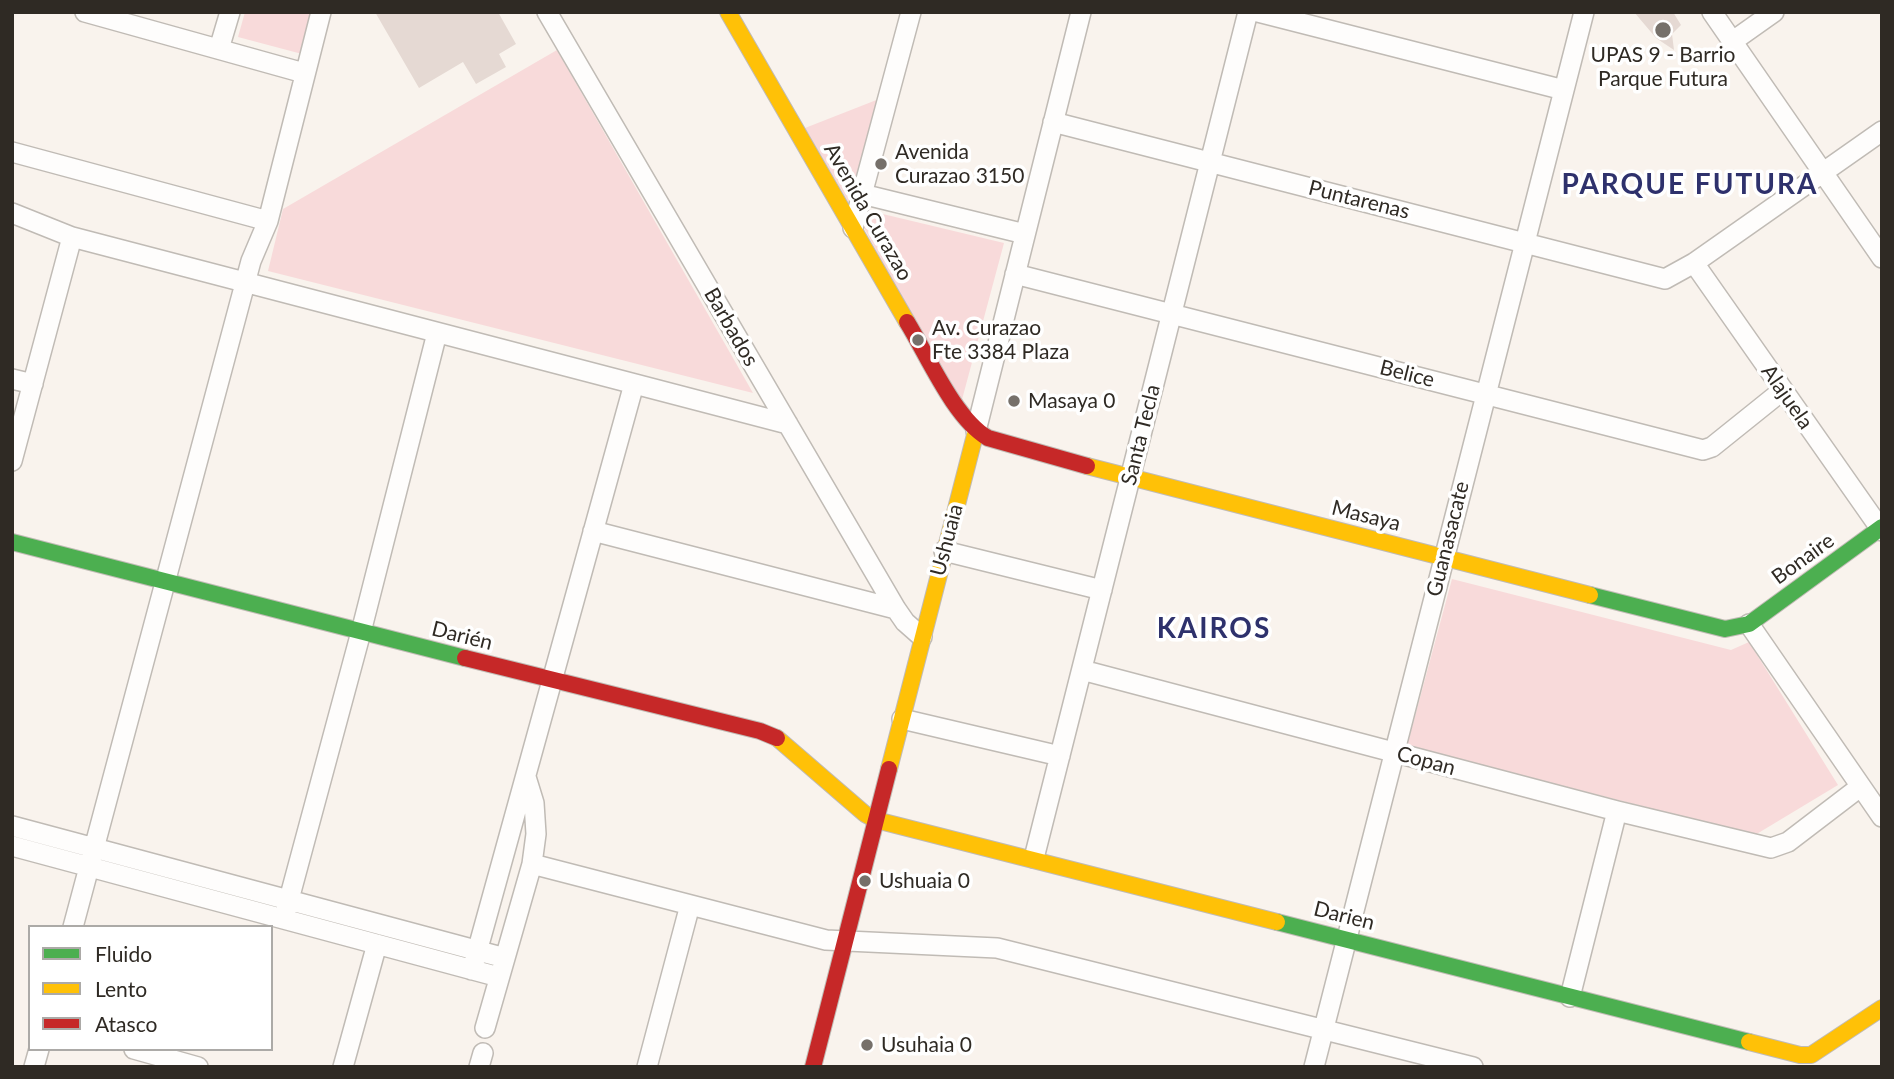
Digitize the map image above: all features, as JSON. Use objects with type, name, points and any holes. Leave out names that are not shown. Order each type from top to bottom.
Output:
[{"type":"street","points":[[85,12],[304,73]]},
{"type":"street","points":[[219,50],[230,12]]},
{"type":"street","points":[[74,925],[251,261],[268,222],[321,12]]},
{"type":"street","name":"Avenida Curazao","points":[[728,12],[962,416],[976,431]]},
{"type":"street","points":[[853,228],[911,12]]},
{"type":"street","name":"Ushuaia","points":[[813,1067],[1080,12]]},
{"type":"street","name":"Santa Tecla","points":[[1034,858],[1248,12]]},
{"type":"street","points":[[1258,12],[1564,90]]},
{"type":"street","name":"Guanasacate","points":[[1314,1067],[1584,12]]},
{"type":"street","points":[[1712,12],[1882,258]]},
{"type":"street","points":[[1733,41],[1774,12]]},
{"type":"street","name":"Barbados","points":[[550,14],[897,609],[905,622],[922,637]]},
{"type":"street","name":"Puntarenas","points":[[1053,122],[1665,279],[1694,262]]},
{"type":"street","points":[[1694,262],[1882,131]]},
{"type":"street","points":[[12,152],[268,222]]},
{"type":"street","points":[[862,194],[1025,234]]},
{"type":"street","points":[[12,213],[72,237],[788,424]]},
{"type":"street","points":[[12,461],[72,237]]},
{"type":"street","name":"Alajuela","points":[[1694,262],[1881,528]]},
{"type":"street","name":"Belice","points":[[1015,274],[1703,450],[1712,447],[1783,390]]},
{"type":"street","points":[[287,909],[437,333]]},
{"type":"street","points":[[12,379],[33,384]]},
{"type":"street","points":[[475,960],[634,384]]},
{"type":"street","name":"Masaya","points":[[976,431],[999,443],[1712,628],[1725,629],[1749,624]]},
{"type":"street","name":"Bonaire","points":[[1749,624],[1881,528]]},
{"type":"street","points":[[593,531],[897,609]]},
{"type":"street","name":"Darién","points":[[12,542],[772,735],[876,820]]},
{"type":"street","points":[[944,551],[1102,590]]},
{"type":"street","points":[[1749,624],[1882,817]]},
{"type":"street","name":"Copan","points":[[1082,670],[1617,811],[1771,848],[1788,842],[1860,786]]},
{"type":"street","points":[[902,719],[1060,756]]},
{"type":"street","points":[[485,1028],[532,864],[536,834],[534,803],[526,776]]},
{"type":"street","points":[[1570,997],[1617,811]]},
{"type":"street","name":"Darien","points":[[876,820],[1034,858],[1800,1055],[1811,1055],[1819,1051],[1882,1008]]},
{"type":"street","points":[[12,826],[92,858]]},
{"type":"street","points":[[12,846],[92,858],[502,967]]},
{"type":"street","points":[[532,864],[826,940],[997,948],[1473,1067]]},
{"type":"street","points":[[647,1067],[690,905]]},
{"type":"street","points":[[287,909],[377,944],[475,960]]},
{"type":"street","points":[[343,1067],[377,944]]},
{"type":"street","points":[[141,1051],[198,1067]]},
{"type":"shaded area","points":[[245,12],[313,12],[302,54],[238,37]]},
{"type":"shaded area","points":[[557,50],[753,393],[268,271],[283,209]]},
{"type":"shaded area","points":[[879,99],[853,210],[805,128]]},
{"type":"shaded area","points":[[866,210],[1004,243],[960,407],[863,226]]},
{"type":"shaded area","points":[[1452,579],[1731,650],[1749,642],[1838,785],[1755,835],[1407,746]]},
{"type":"building","points":[[375,12],[498,12],[516,44],[499,54],[506,67],[476,84],[463,62],[419,88]]},
{"type":"building","name":"UPAS 9 - Barrio Parque Futura","points":[[1634,12],[1673,12],[1681,25],[1672,34],[1674,50],[1656,38]]},
{"type":"traffic: fast","points":[[1590,595],[1725,629],[1749,624],[1882,527]]},
{"type":"traffic: fast","points":[[12,542],[465,658]]},
{"type":"traffic: fast","points":[[1277,922],[1749,1042]]},
{"type":"traffic: slow","points":[[728,12],[907,322]]},
{"type":"traffic: slow","points":[[889,769],[976,431]]},
{"type":"traffic: slow","points":[[1087,466],[1590,595]]},
{"type":"traffic: slow","points":[[777,738],[865,814],[876,820],[1277,922]]},
{"type":"traffic: slow","points":[[1749,1042],[1800,1055],[1811,1055],[1882,1008]]},
{"type":"traffic: jam","points":[[907,322],[953,401],[976,429],[988,438],[1087,466]]},
{"type":"traffic: jam","points":[[465,658],[760,731],[777,738]]},
{"type":"traffic: jam","points":[[813,1067],[889,769]]},
{"type":"place","name":"UPAS 9 - Barrio Parque Futura","points":[[1663,30]]},
{"type":"place","name":"Avenida Curazao 3150","points":[[881,164]]},
{"type":"place","name":"Av. Curazao Fte 3384 Plaza","points":[[918,340]]},
{"type":"place","name":"Masaya 0","points":[[1014,401]]},
{"type":"place","name":"Ushuaia 0","points":[[865,881]]},
{"type":"place","name":"Usuhaia 0","points":[[867,1045]]},
{"type":"district","name":"PARQUE FUTURA","points":[[1690,185]]},
{"type":"district","name":"KAIROS","points":[[1214,629]]}]
